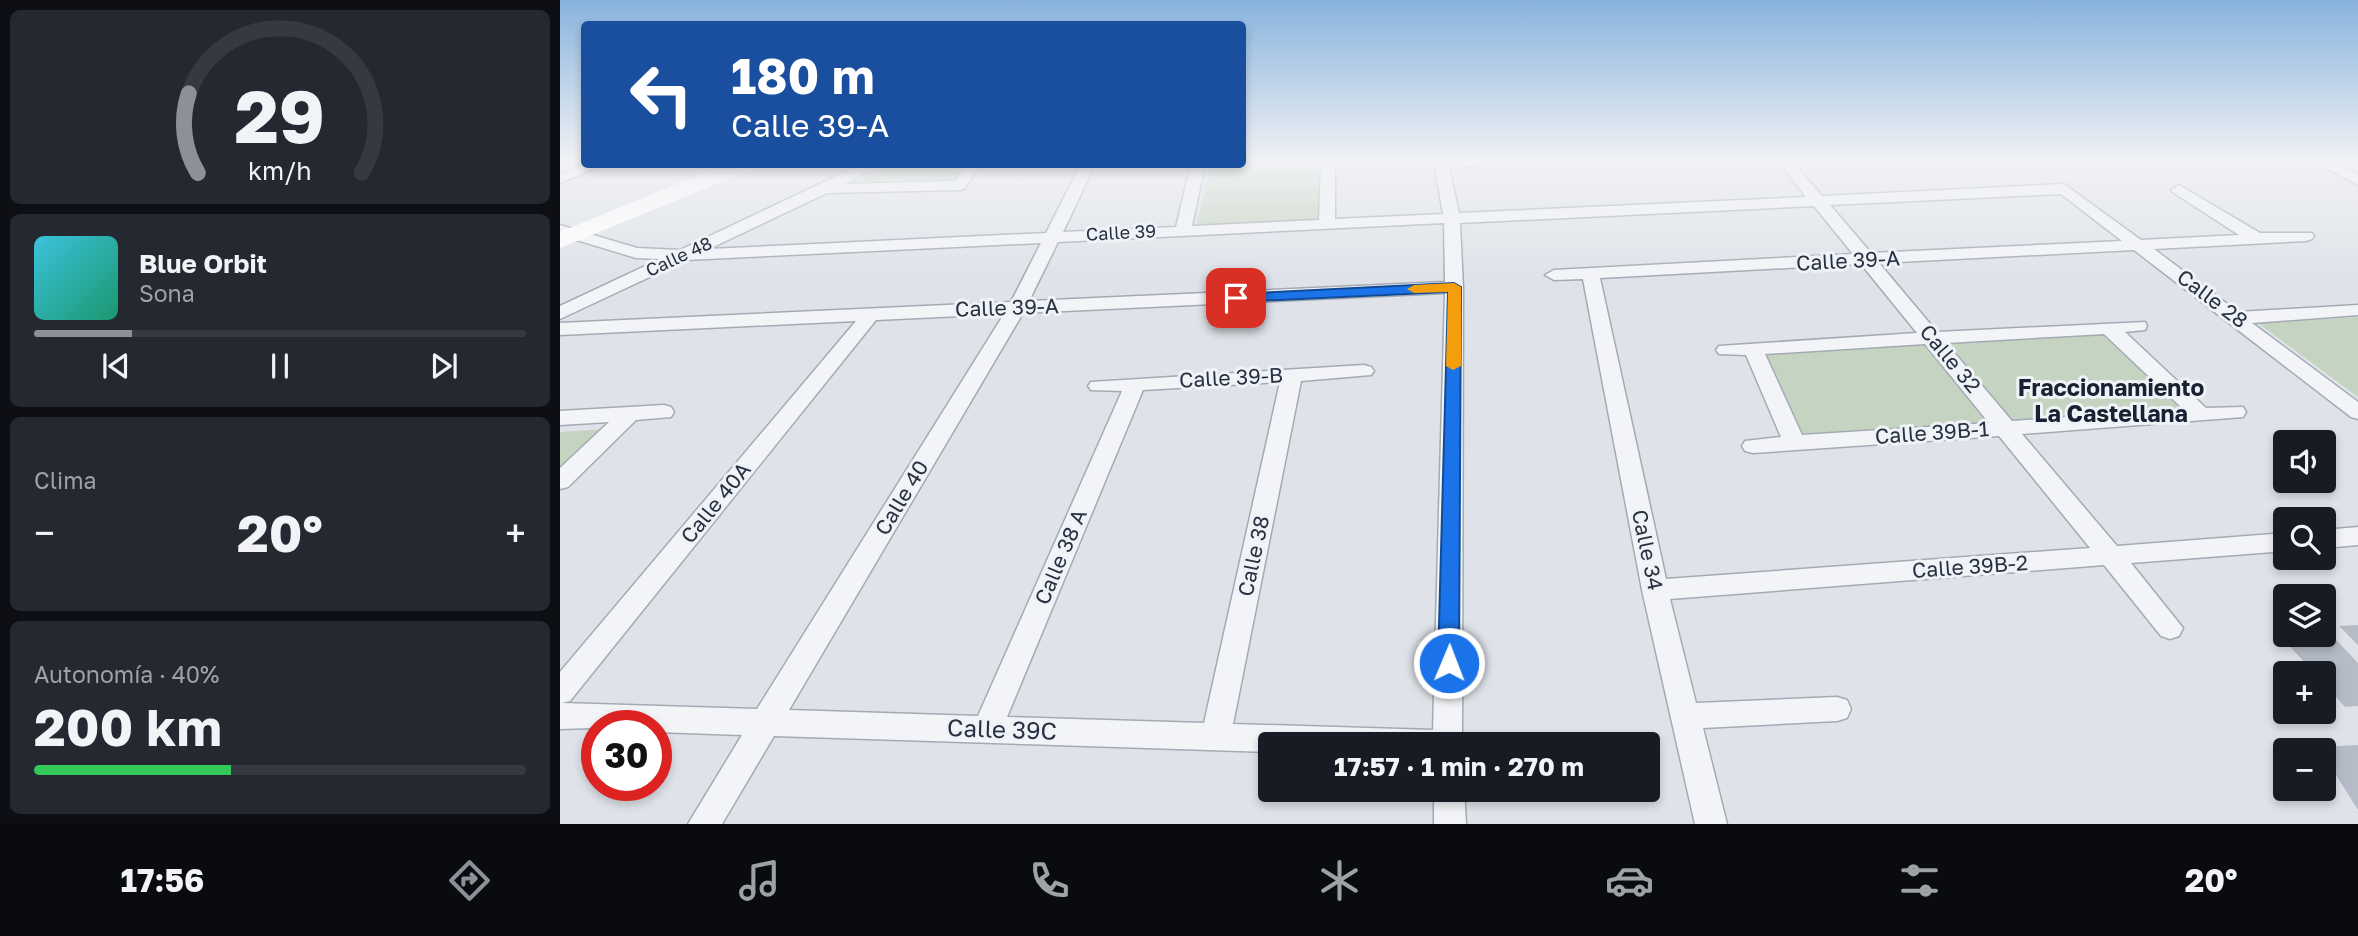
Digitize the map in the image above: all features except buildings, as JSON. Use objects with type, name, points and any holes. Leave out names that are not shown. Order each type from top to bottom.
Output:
[{"type":"main road","points":[[563,233],[637,200]]},
{"type":"main road","points":[[563,233],[649,200]]},
{"type":"street","name":"Calle 48","points":[[560,313],[799,200]]},
{"type":"street","name":"Calle 40","points":[[704,824],[1017,308],[1071,200]]},
{"type":"street","points":[[1183,230],[1190,200]]},
{"type":"street","points":[[1327,200],[1327,223]]},
{"type":"street","points":[[1446,732],[1454,287],[1449,200]]},
{"type":"street","name":"Calle 39","points":[[563,233],[635,253],[683,255],[1788,200]]},
{"type":"street","name":"Calle 32","points":[[1818,200],[2170,628]]},
{"type":"street","name":"Calle 28","points":[[2079,200],[2354,405]]},
{"type":"street","points":[[2196,200],[2256,238]]},
{"type":"street","name":"Calle 39-A","points":[[1555,275],[1868,261],[2306,236]]},
{"type":"street","name":"Calle 34","points":[[1591,274],[1654,590],[1710,824]]},
{"type":"street","name":"Calle 39-A","points":[[560,328],[1454,287]]},
{"type":"street","points":[[2237,318],[2358,310]]},
{"type":"street","name":"Calle 40A","points":[[560,692],[872,314]]},
{"type":"street","points":[[1726,350],[2138,326]]},
{"type":"street","points":[[2109,328],[2200,414]]},
{"type":"street","points":[[1753,349],[1795,443]]},
{"type":"street","name":"Calle 39-B","points":[[1098,386],[1364,371]]},
{"type":"street","name":"Calle 38","points":[[1216,736],[1292,375]]},
{"type":"street","name":"Calle 38 A","points":[[987,729],[1135,384]]},
{"type":"street","points":[[560,418],[664,412]]},
{"type":"street","name":"Calle 39B-1","points":[[1753,446],[2236,412]]},
{"type":"street","points":[[560,481],[631,414]]},
{"type":"street","points":[[2336,538],[2358,536]]},
{"type":"street","name":"Calle 39B-2","points":[[1654,590],[2273,543]]},
{"type":"street","points":[[1685,716],[1837,709]]},
{"type":"street","name":"Calle 39C","points":[[560,716],[1258,737]]},
{"type":"street","points":[[1449,802],[1450,824]]},
{"type":"green space","points":[[1202,200],[1322,200],[1321,219],[1196,226]]},
{"type":"green space","points":[[2358,317],[2358,397],[2258,323]]},
{"type":"green space","points":[[2107,332],[2191,413],[2013,424],[1944,341]]},
{"type":"green space","points":[[1926,342],[1991,423],[1803,436],[1763,353]]},
{"type":"green space","points":[[604,429],[560,471],[560,432]]},
{"type":"slow traffic","points":[[1414,289],[1454,287],[1453,366]]},
{"type":"district","name":"Fraccionamiento La Castellana","points":[[2111,401]]},
{"type":"route","points":[[1236,298],[1454,287],[1449,663]]}]
